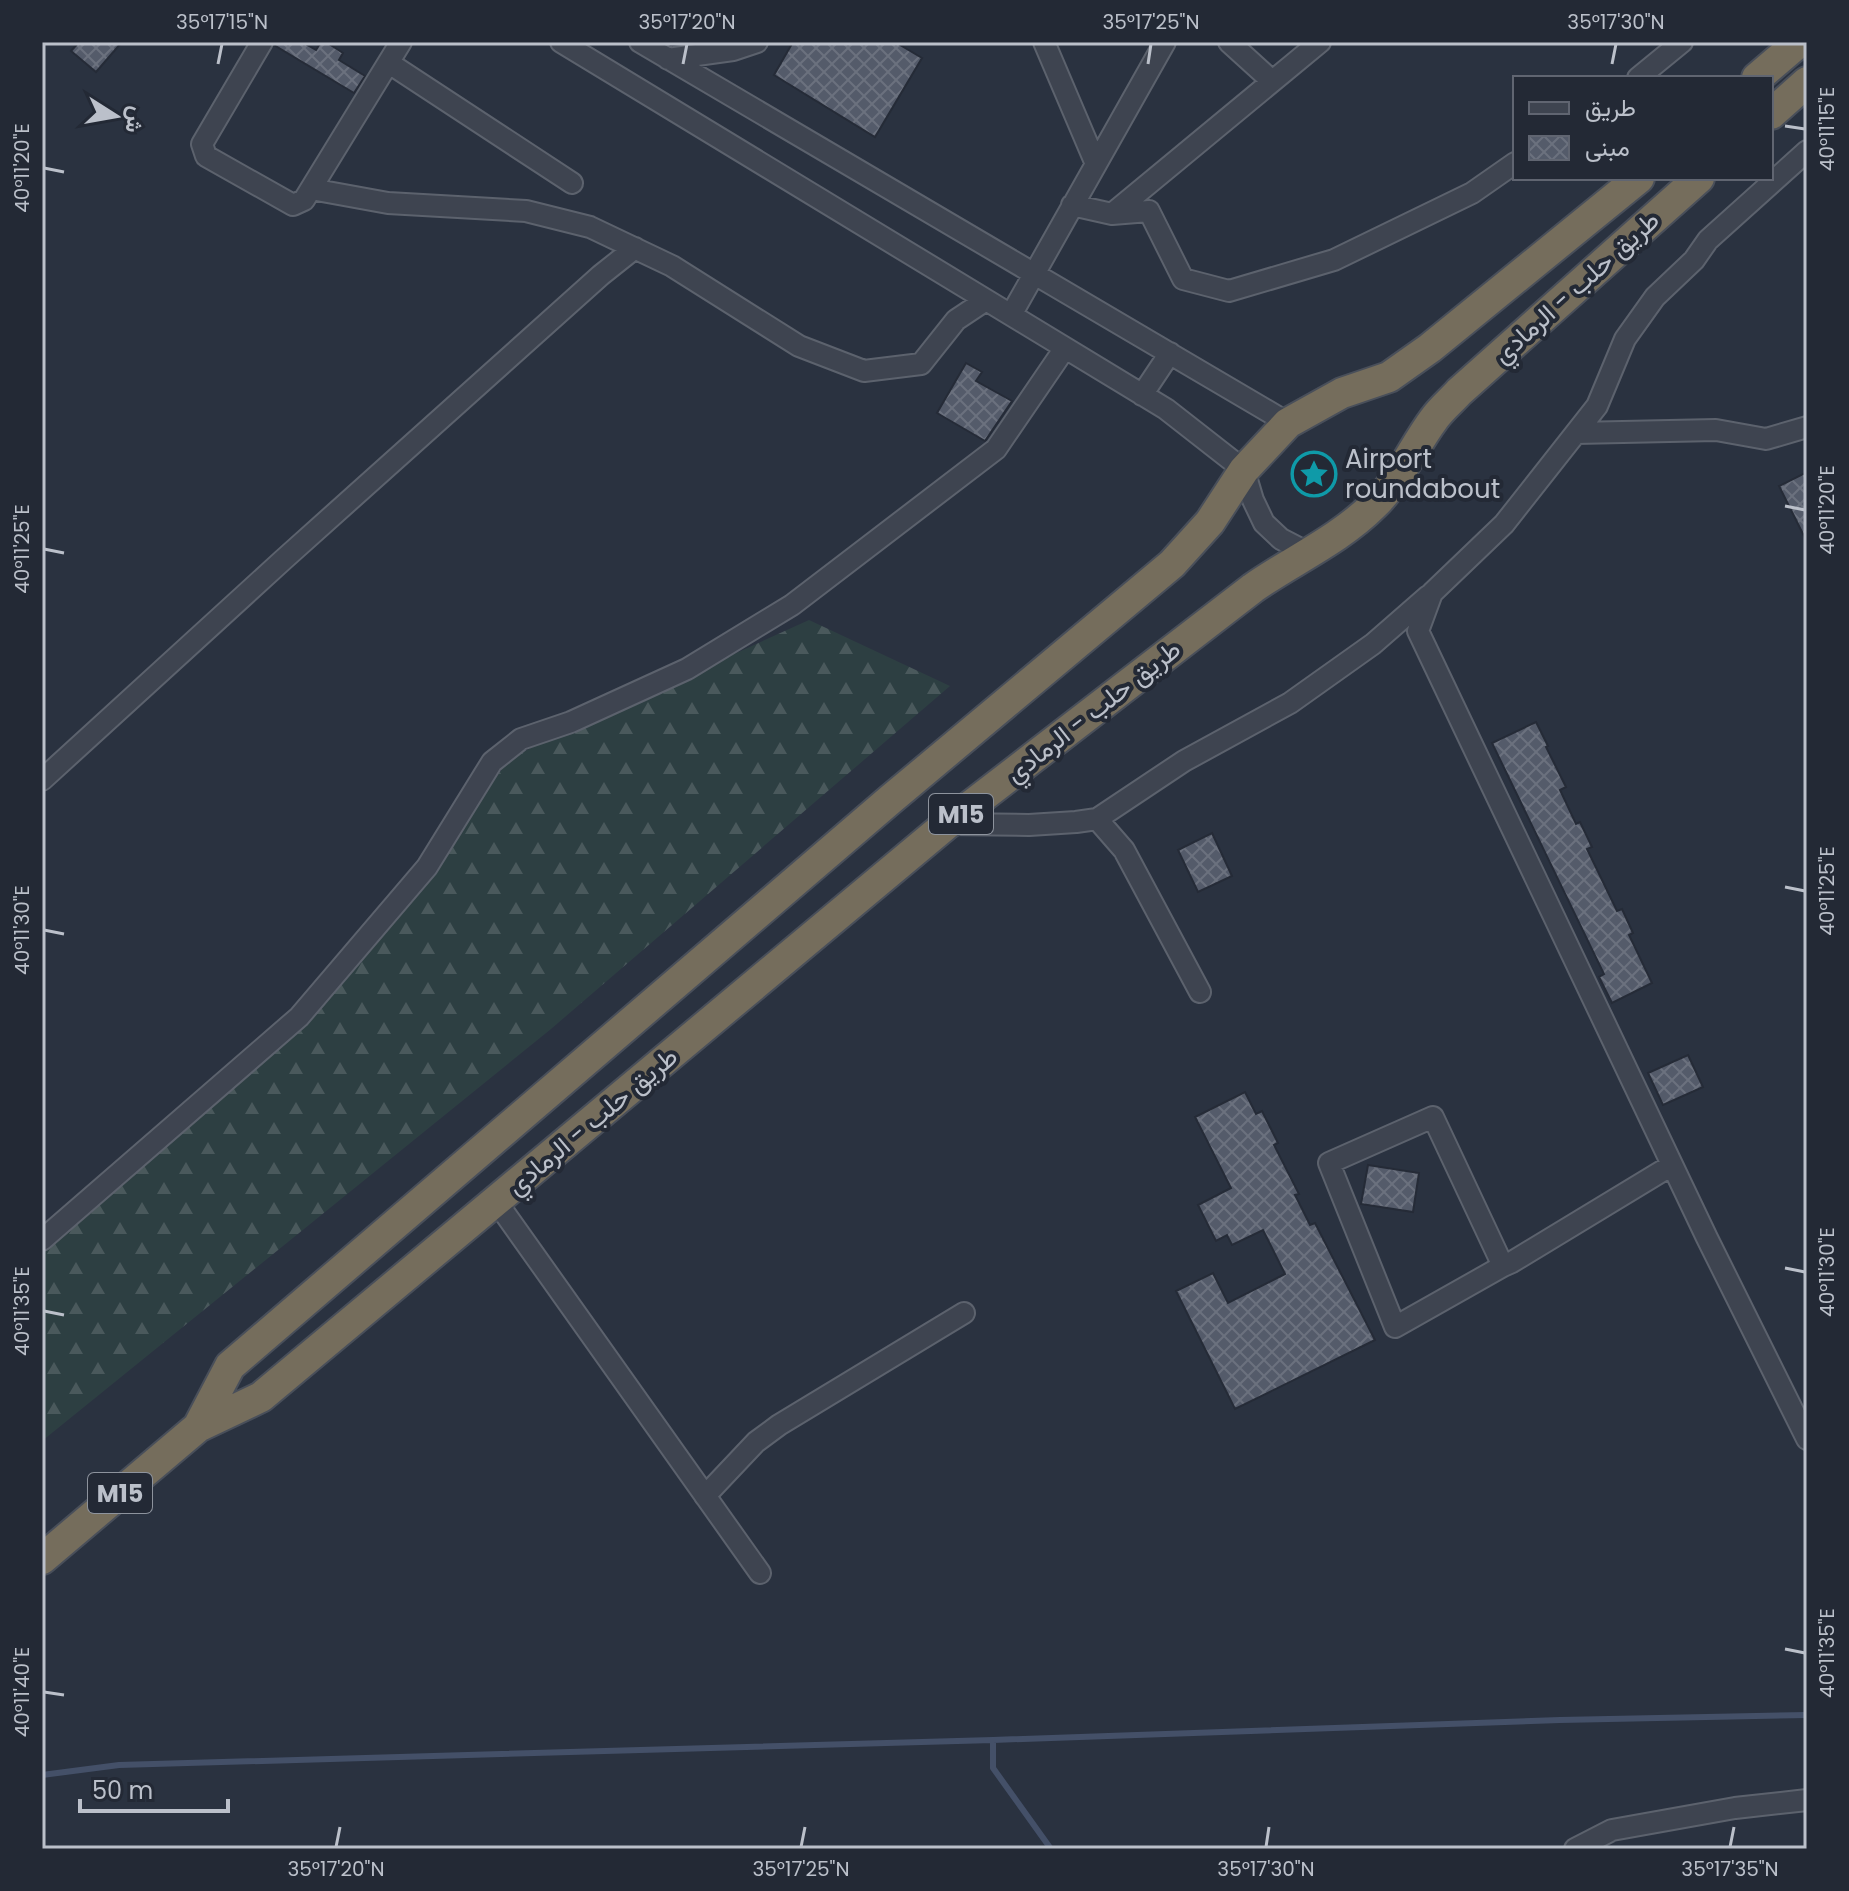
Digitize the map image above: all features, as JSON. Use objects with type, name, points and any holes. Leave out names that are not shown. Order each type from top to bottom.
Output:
[{"type":"highway","points":[[1759,76],[1799,42]]},
{"type":"highway","points":[[1773,112],[1807,82]]},
{"type":"highway","name":"طريق حلب - الرمادي","points":[[198,1427],[230,1366],[879,809],[1172,564],[1210,522],[1244,470],[1288,423],[1342,393],[1389,377],[1430,348],[1637,180]]},
{"type":"highway","name":"طريق حلب - الرمادي","points":[[42,1559],[198,1427],[261,1397],[947,824],[1242,596],[1355,523],[1395,481],[1435,417],[1459,392],[1697,180]]},
{"type":"street","points":[[262,42],[202,144],[206,156],[293,205],[304,200],[401,42]]},
{"type":"street","points":[[561,42],[1166,409],[1244,470],[1264,523],[1281,539],[1308,553]]},
{"type":"street","points":[[640,42],[1288,423]]},
{"type":"street","points":[[668,59],[733,50],[757,42]]},
{"type":"street","points":[[1044,42],[1096,164]]},
{"type":"street","points":[[1011,315],[1165,42]]},
{"type":"street","points":[[1229,42],[1272,81]]},
{"type":"street","points":[[1112,214],[1320,42]]},
{"type":"street","points":[[1640,76],[1682,42]]},
{"type":"street","points":[[389,63],[572,183]]},
{"type":"street","points":[[947,824],[1029,825],[1097,819],[1184,761],[1290,703],[1373,644],[1504,524],[1597,406],[1625,339],[1655,297],[1694,260],[1708,240],[1807,151]]},
{"type":"street","points":[[1072,205],[1112,214],[1149,211],[1183,279],[1229,291],[1334,260],[1472,193],[1513,164]]},
{"type":"street","points":[[311,189],[388,203],[526,211],[590,227],[672,266],[799,346],[864,371],[921,364],[956,320],[986,300]]},
{"type":"street","points":[[42,780],[389,465],[635,248]]},
{"type":"street","points":[[42,1240],[299,1017],[427,867],[492,762],[521,739],[571,722],[687,669],[792,605],[996,449],[1065,348]]},
{"type":"street","points":[[1142,395],[1170,353]]},
{"type":"street","points":[[1576,433],[1716,430],[1766,439],[1807,427]]},
{"type":"street","points":[[1432,593],[1418,631],[1672,1165],[1807,1439]]},
{"type":"street","points":[[1097,819],[1124,850],[1200,992]]},
{"type":"street","points":[[1503,1266],[1433,1117],[1329,1163],[1395,1327],[1503,1266],[1672,1165]]},
{"type":"street","points":[[496,1201],[760,1573]]},
{"type":"street","points":[[705,1496],[756,1442],[779,1425],[964,1313]]},
{"type":"street","points":[[1575,1849],[1612,1830],[1735,1808],[1807,1800]]},
{"type":"green space","points":[[809,620],[950,686],[551,1029],[42,1441],[42,1248],[306,1018],[423,890],[507,761],[553,736]]},
{"type":"building","points":[[79,42],[122,42],[96,72],[71,51]]},
{"type":"building","points":[[275,42],[302,42],[316,50],[321,42],[326,42],[343,53],[339,60],[365,76],[354,93],[274,45]]},
{"type":"building","points":[[793,42],[895,42],[922,58],[875,137],[774,75]]},
{"type":"building","points":[[966,363],[982,372],[976,381],[1012,401],[985,441],[937,413]]},
{"type":"building","points":[[1807,472],[1807,542],[1779,486]]},
{"type":"building","points":[[1536,722],[1566,787],[1560,790],[1576,824],[1580,822],[1592,847],[1587,849],[1617,911],[1622,909],[1633,933],[1629,935],[1652,983],[1612,1003],[1599,977],[1604,974],[1492,743]]},
{"type":"building","points":[[1212,833],[1232,876],[1198,892],[1178,850]]},
{"type":"building","points":[[1688,1055],[1703,1087],[1663,1105],[1648,1073]]},
{"type":"building","points":[[1245,1092],[1256,1114],[1262,1111],[1278,1143],[1274,1145],[1299,1194],[1295,1195],[1310,1225],[1315,1223],[1375,1340],[1235,1409],[1176,1291],[1213,1273],[1228,1303],[1285,1274],[1263,1230],[1232,1245],[1227,1235],[1216,1241],[1198,1205],[1231,1188],[1195,1117]]},
{"type":"building","points":[[1368,1165],[1419,1173],[1413,1212],[1361,1204]]},
{"type":"waterway","points":[[42,1775],[119,1765],[1807,1715]]},
{"type":"waterway","points":[[993,1740],[993,1768],[1051,1849]]},
{"type":"place","name":"Airport roundabout","points":[[1314,474]]}]
